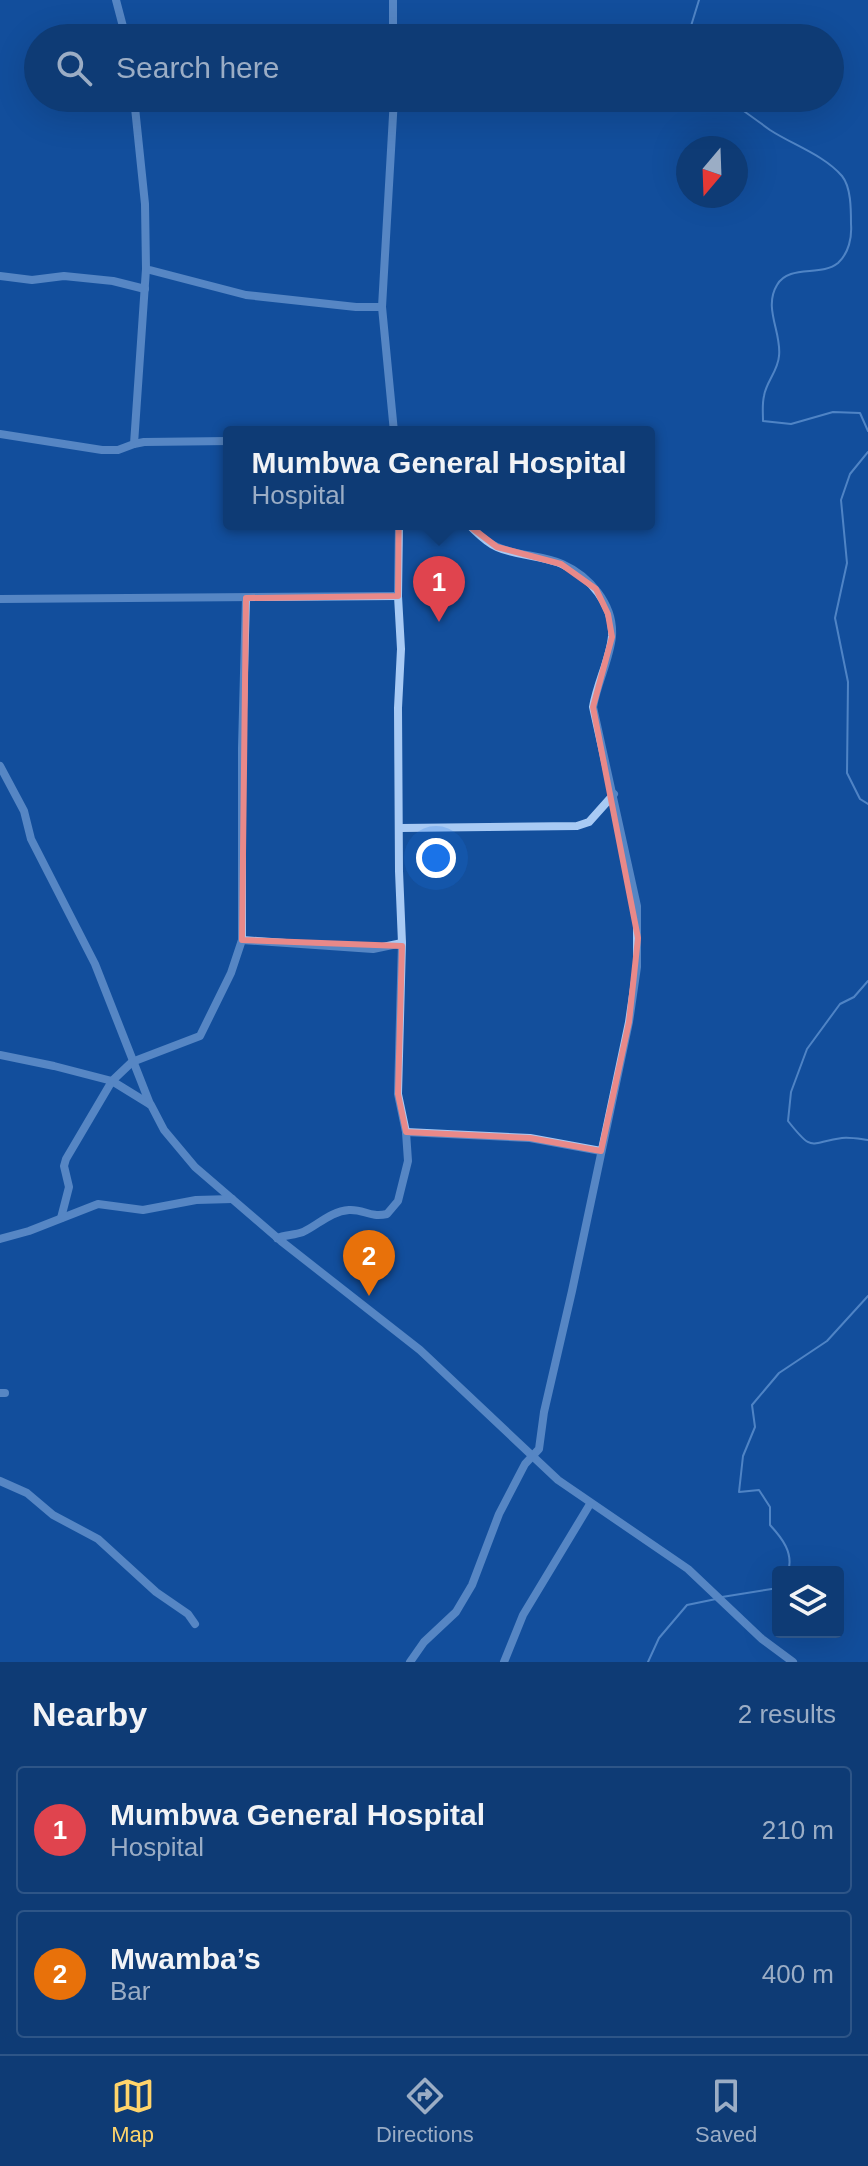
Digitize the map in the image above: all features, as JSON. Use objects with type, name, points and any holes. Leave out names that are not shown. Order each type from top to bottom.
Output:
[{"type":"street","points":[[116,0],[122,24]]},
{"type":"street","points":[[393,0],[393,24]]},
{"type":"street","points":[[134,444],[146,269],[144,189],[136,112]]},
{"type":"street","points":[[393,112],[382,307],[393,426]]},
{"type":"street","points":[[146,269],[246,295],[382,307]]},
{"type":"street","points":[[0,276],[32,280],[64,276],[113,281],[145,289]]},
{"type":"street","points":[[0,434],[102,450],[118,450],[144,442],[223,441]]},
{"type":"street","points":[[277,1238],[302,1232],[318,1221],[347,1210],[358,1210],[370,1216],[387,1214],[398,1201],[408,1169],[406,1132],[398,1094],[402,943],[399,871],[399,530]]},
{"type":"street","points":[[410,1662],[424,1642],[456,1612],[472,1585],[499,1514],[525,1464],[539,1449],[545,1404],[629,1022],[637,967],[637,906],[593,707],[612,637],[605,603],[596,589],[570,569],[497,547],[476,530]]},
{"type":"street","points":[[0,599],[398,596]]},
{"type":"street","points":[[61,1218],[69,1187],[64,1166],[66,1159],[112,1081],[132,1062],[200,1036],[231,973],[242,940],[246,598]]},
{"type":"street","points":[[0,766],[24,811],[31,839],[95,964],[151,1105],[175,1145],[195,1167],[277,1238],[420,1350],[558,1480],[688,1569],[762,1639],[793,1662]]},
{"type":"street","points":[[401,828],[577,826],[589,822],[614,794]]},
{"type":"street","points":[[242,940],[373,949],[402,943]]},
{"type":"street","points":[[0,1055],[112,1081],[151,1105]]},
{"type":"street","points":[[406,1132],[530,1138],[601,1151]]},
{"type":"street","points":[[0,1239],[98,1204],[143,1210],[196,1200],[233,1199]]},
{"type":"street","points":[[0,1481],[27,1493],[53,1515],[98,1539],[156,1592],[188,1614],[195,1624]]},
{"type":"street","points":[[504,1662],[523,1615],[590,1504]]},
{"type":"highlighted area","points":[[399,493],[443,506],[497,547],[561,564],[596,589],[608,614],[612,637],[593,707],[638,938],[629,1022],[601,1151],[530,1138],[406,1132],[398,1094],[402,946],[242,940],[246,598],[398,596]]},
{"type":"waterway","points":[[692,24],[699,0]]},
{"type":"waterway","points":[[745,112],[835,169],[845,181],[850,198],[851,234],[842,259],[831,267],[789,275],[782,279],[773,294],[772,312],[779,356],[765,391],[763,421],[791,424],[833,412],[860,413],[868,431]]},
{"type":"waterway","points":[[868,452],[850,474],[841,500],[847,563],[835,618],[848,682],[847,773],[860,799],[868,804]]},
{"type":"waterway","points":[[868,981],[854,997],[840,1004],[807,1049],[791,1092],[788,1121],[812,1143],[845,1138],[868,1140]]},
{"type":"waterway","points":[[789,1566],[788,1552],[770,1525],[770,1507],[759,1490],[739,1492],[743,1456],[755,1427],[752,1405],[779,1373],[827,1341],[868,1296]]},
{"type":"waterway","points":[[722,1597],[772,1589]]},
{"type":"waterway","points":[[648,1662],[659,1638],[687,1605],[716,1599]]},
{"type":"place","name":"Mumbwa General Hospital","points":[[439,622]]},
{"type":"place","name":"Mwamba’s","points":[[369,1296]]}]
